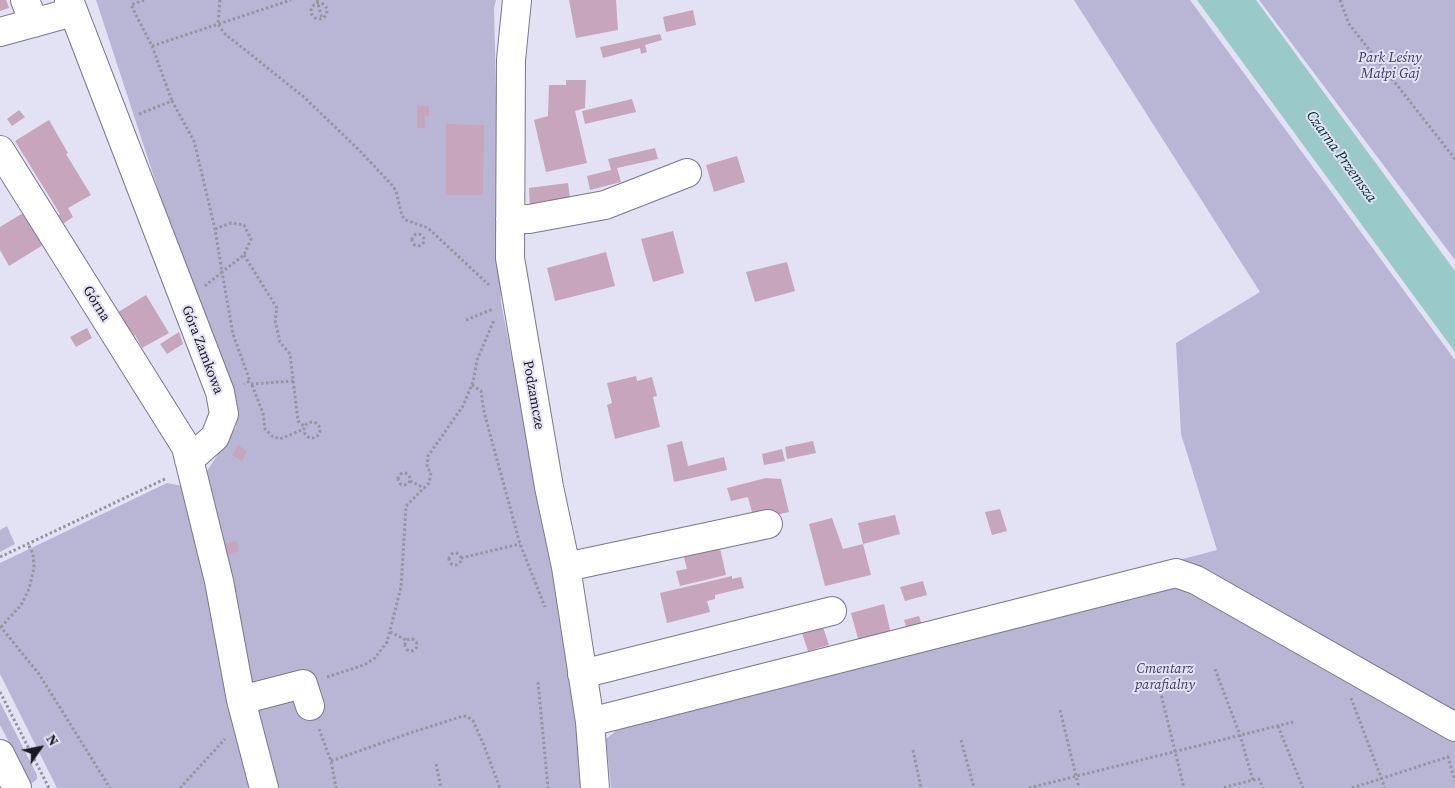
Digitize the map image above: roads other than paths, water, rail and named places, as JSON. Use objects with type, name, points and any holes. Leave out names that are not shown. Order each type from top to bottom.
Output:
[{"type":"street","name":"Podzamcze","points":[[516,0],[511,60],[510,258],[517,306],[566,567],[590,722],[595,788]]},
{"type":"street","points":[[0,32],[29,11],[71,6]]},
{"type":"street","name":"Góra Zamkowa","points":[[71,6],[220,392],[224,414],[215,437],[189,460]]},
{"type":"street","name":"Górna","points":[[0,150],[186,447],[189,460]]},
{"type":"street","points":[[510,219],[529,219],[605,205],[688,174]]},
{"type":"street","points":[[189,460],[219,581],[241,700],[264,788]]},
{"type":"street","points":[[566,567],[768,524]]},
{"type":"street","points":[[590,722],[1176,573],[1196,580],[1455,727]]},
{"type":"street","points":[[582,674],[832,611]]},
{"type":"street","points":[[241,700],[306,695]]},
{"type":"street","points":[[0,754],[17,788]]},
{"type":"water","name":"Czarna Przemsza","points":[[1197,0],[1256,0],[1455,271],[1455,352]]},
{"type":"park label","name":"Park Leśny Małpi Gaj","points":[[1390,66]]},
{"type":"park label","name":"Cmentarz parafialny","points":[[1165,678]]}]
